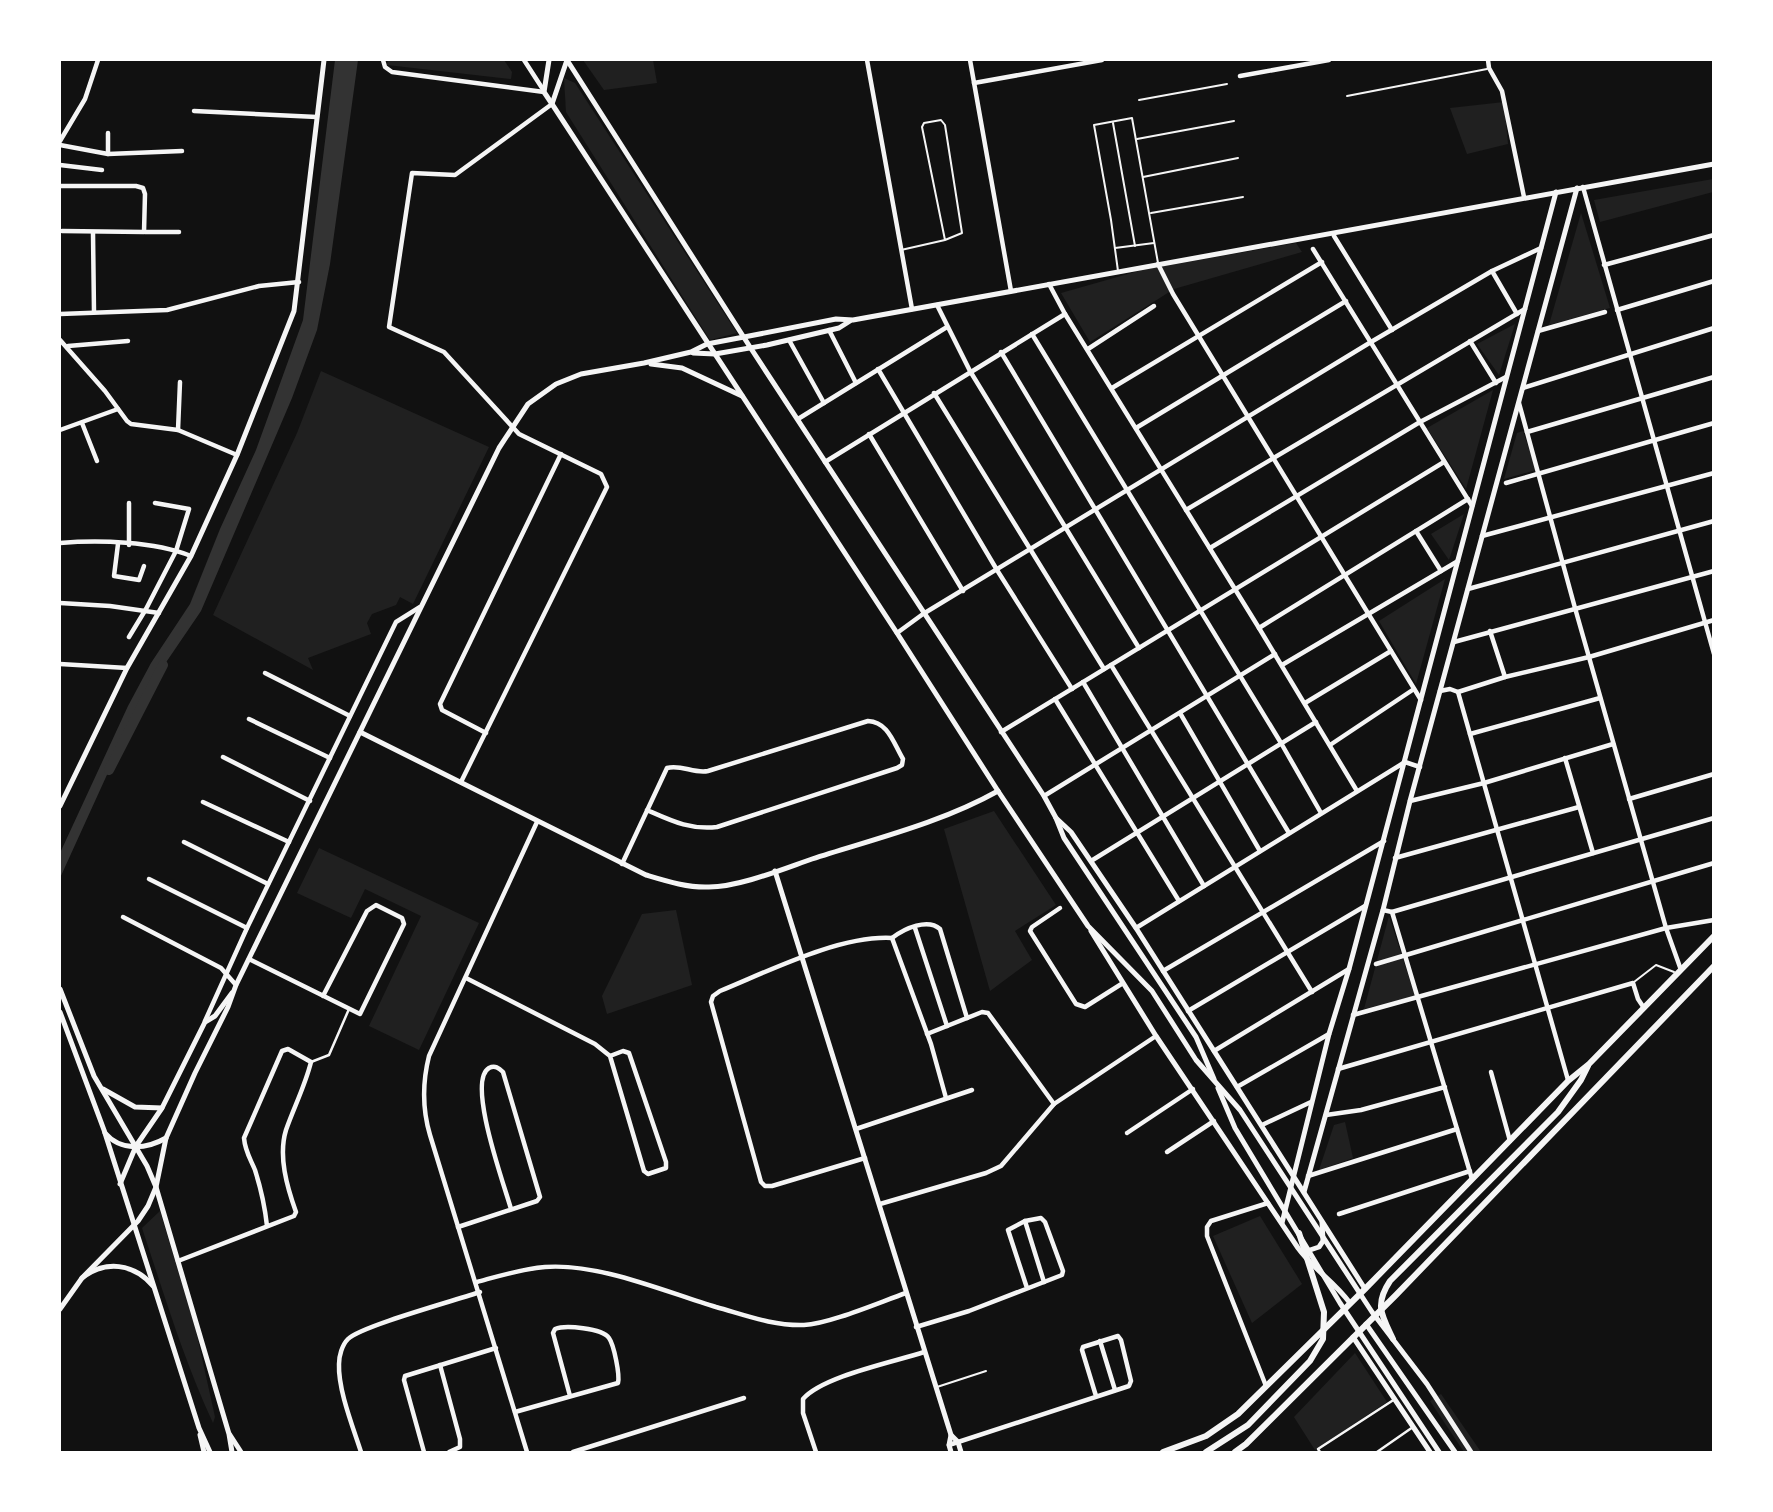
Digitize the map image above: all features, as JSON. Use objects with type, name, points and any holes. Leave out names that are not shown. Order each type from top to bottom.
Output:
[{"type":"main road","points":[[1163,1452],[1186,1445],[1222,1426],[1266,1386],[1568,1081],[1589,1064],[1713,936]]},
{"type":"main road","points":[[1235,1452],[1366,1324],[1713,966]]},
{"type":"main road","points":[[1393,1339],[1383,1320],[1380,1301],[1390,1281],[1558,1112],[1589,1064]]},
{"type":"main road","points":[[1206,1452],[1248,1425],[1310,1361],[1323,1339],[1324,1312],[1300,1233]]},
{"type":"street","points":[[98,60],[85,99],[60,143],[108,153],[183,151]]},
{"type":"street","points":[[60,806],[127,668],[191,556],[237,455],[293,312],[299,282],[324,60]]},
{"type":"street","points":[[383,60],[385,67],[392,72],[544,92]]},
{"type":"street","points":[[524,60],[1088,926],[1156,1036],[1298,1248],[1309,1263],[1337,1285],[1350,1303]]},
{"type":"street","points":[[544,92],[549,60]]},
{"type":"street","points":[[460,783],[607,487],[601,474],[519,433],[444,352],[389,327],[412,173],[456,175],[552,104],[567,60]]},
{"type":"street","points":[[567,60],[923,614],[1044,796],[1064,838],[1195,1037],[1235,1128],[1340,1303],[1439,1452]]},
{"type":"street","points":[[867,60],[912,309]]},
{"type":"street","points":[[970,60],[1011,291]]},
{"type":"street","points":[[974,83],[1102,60]]},
{"type":"street","points":[[1240,76],[1329,60]]},
{"type":"street","points":[[1488,60],[1489,68],[1502,91],[1524,197]]},
{"type":"street","points":[[194,111],[317,117]]},
{"type":"street","points":[[108,133],[108,153]]},
{"type":"street","points":[[691,352],[715,354],[789,340],[829,330],[853,320],[1713,164]]},
{"type":"street","points":[[60,165],[102,170]]},
{"type":"street","points":[[60,186],[143,188],[144,232]]},
{"type":"street","points":[[1580,188],[1643,398],[1713,654]]},
{"type":"street","points":[[1304,1192],[1383,910],[1410,801],[1538,331],[1580,188]]},
{"type":"street","points":[[1282,1223],[1329,1034],[1384,841],[1556,192]]},
{"type":"street","points":[[62,231],[179,232]]},
{"type":"street","points":[[93,233],[94,312]]},
{"type":"street","points":[[1604,265],[1713,235]]},
{"type":"street","points":[[1334,236],[1392,330]]},
{"type":"street","points":[[1313,248],[1472,506]]},
{"type":"street","points":[[897,633],[923,614],[1371,342],[1492,271],[1541,248]]},
{"type":"street","points":[[1112,388],[1322,262]]},
{"type":"street","points":[[1158,264],[1198,336],[1421,700]]},
{"type":"street","points":[[1492,271],[1517,314]]},
{"type":"street","points":[[1617,310],[1713,281]]},
{"type":"street","points":[[60,314],[167,310],[259,286],[299,282]]},
{"type":"street","points":[[1049,284],[1357,791]]},
{"type":"street","points":[[1136,428],[1346,301]]},
{"type":"street","points":[[937,305],[970,372],[1139,648]]},
{"type":"street","points":[[1088,349],[1154,306]]},
{"type":"street","points":[[1186,510],[1526,308]]},
{"type":"street","points":[[1538,331],[1605,312]]},
{"type":"street","points":[[825,462],[1065,314]]},
{"type":"street","points":[[60,1309],[82,1278],[144,1213],[156,1186],[166,1138],[229,1007],[235,988],[499,448],[528,404],[556,384],[581,374],[645,363],[691,352],[707,344],[836,319],[853,320]]},
{"type":"street","points":[[798,419],[947,327]]},
{"type":"street","points":[[1523,388],[1713,328]]},
{"type":"street","points":[[829,330],[856,383]]},
{"type":"street","points":[[1032,334],[1201,610],[1321,813]]},
{"type":"street","points":[[60,340],[131,424],[178,430],[237,455]]},
{"type":"street","points":[[789,340],[824,403]]},
{"type":"street","points":[[67,346],[128,341]]},
{"type":"street","points":[[1470,341],[1496,383]]},
{"type":"street","points":[[1001,352],[1289,833]]},
{"type":"street","points":[[645,363],[682,368],[742,396]]},
{"type":"street","points":[[878,369],[997,570],[1072,689]]},
{"type":"street","points":[[1210,548],[1420,422],[1508,376]]},
{"type":"street","points":[[1527,432],[1713,377]]},
{"type":"street","points":[[178,430],[180,382]]},
{"type":"street","points":[[934,393],[1104,669]]},
{"type":"street","points":[[1519,402],[1600,698],[1680,972]]},
{"type":"street","points":[[60,430],[118,409]]},
{"type":"street","points":[[82,423],[97,461]]},
{"type":"street","points":[[1506,483],[1713,423]]},
{"type":"street","points":[[869,434],[963,591]]},
{"type":"street","points":[[486,733],[442,710],[440,704],[561,454]]},
{"type":"street","points":[[1001,732],[1444,462]]},
{"type":"street","points":[[1482,536],[1713,473]]},
{"type":"street","points":[[1259,628],[1468,499]]},
{"type":"street","points":[[128,545],[129,503]]},
{"type":"street","points":[[129,637],[176,551],[189,509],[155,503]]},
{"type":"street","points":[[1468,589],[1713,520]]},
{"type":"street","points":[[1416,531],[1441,571]]},
{"type":"street","points":[[60,543],[92,541],[165,547],[191,556]]},
{"type":"street","points":[[118,544],[114,576],[139,579],[144,566]]},
{"type":"street","points":[[1282,665],[1458,561]]},
{"type":"street","points":[[1454,642],[1713,571]]},
{"type":"street","points":[[60,603],[146,609],[160,613]]},
{"type":"street","points":[[120,1184],[136,1146],[162,1108],[205,1022],[268,884],[396,622],[421,607]]},
{"type":"street","points":[[1440,691],[1458,692],[1713,620]]},
{"type":"street","points":[[1490,631],[1504,677]]},
{"type":"street","points":[[1305,703],[1391,651]]},
{"type":"street","points":[[1044,796],[1275,654]]},
{"type":"street","points":[[60,664],[127,668]]},
{"type":"street","points":[[1111,665],[1312,992]]},
{"type":"street","points":[[265,673],[350,716]]},
{"type":"street","points":[[1083,682],[1204,886]]},
{"type":"street","points":[[1330,745],[1414,689]]},
{"type":"street","points":[[1458,692],[1568,1081]]},
{"type":"street","points":[[1470,734],[1600,698]]},
{"type":"street","points":[[1055,699],[1179,901]]},
{"type":"street","points":[[1180,712],[1260,851]]},
{"type":"street","points":[[249,719],[330,759]]},
{"type":"street","points":[[622,864],[629,847],[667,768],[673,766],[699,773],[708,771],[868,721],[884,725],[902,759],[902,765],[897,768],[717,827],[679,825],[647,810]]},
{"type":"street","points":[[1091,861],[1316,722]]},
{"type":"street","points":[[360,733],[622,864],[655,878],[706,888],[721,887],[775,871],[947,814],[998,791]]},
{"type":"street","points":[[1410,801],[1484,783],[1613,744]]},
{"type":"street","points":[[223,757],[310,800]]},
{"type":"street","points":[[1565,758],[1593,853]]},
{"type":"street","points":[[1136,928],[1405,762],[1420,767]]},
{"type":"street","points":[[1629,799],[1713,774]]},
{"type":"street","points":[[203,802],[289,842]]},
{"type":"street","points":[[1395,858],[1579,807]]},
{"type":"street","points":[[1056,818],[1071,832],[1136,928],[1365,1289]]},
{"type":"street","points":[[1383,910],[1392,912],[1713,818]]},
{"type":"street","points":[[527,1452],[426,1120],[423,1092],[429,1056],[537,822]]},
{"type":"street","points":[[1163,972],[1384,841]]},
{"type":"street","points":[[184,842],[268,884]]},
{"type":"street","points":[[1376,964],[1713,863]]},
{"type":"street","points":[[775,871],[935,1388],[951,1435],[958,1442],[961,1452]]},
{"type":"street","points":[[149,879],[247,928]]},
{"type":"street","points":[[249,959],[262,966],[349,1009],[360,1014],[404,924],[402,918],[376,905],[367,911],[323,996]]},
{"type":"street","points":[[1188,1011],[1366,906]]},
{"type":"street","points":[[1059,908],[1032,927],[1032,935],[1076,1004],[1085,1007],[1122,983]]},
{"type":"street","points":[[1392,912],[1472,1180]]},
{"type":"street","points":[[123,917],[221,968],[235,988]]},
{"type":"street","points":[[1352,1015],[1666,928],[1713,920]]},
{"type":"street","points":[[865,1158],[772,1186],[765,1186],[761,1182],[711,1002],[713,996],[804,958],[862,938],[892,938],[926,922],[934,923],[940,929],[967,1018]]},
{"type":"street","points":[[1088,926],[1152,991],[1196,1060],[1240,1110],[1323,1240],[1372,1312],[1427,1384],[1471,1452]]},
{"type":"street","points":[[915,928],[947,1026]]},
{"type":"street","points":[[892,938],[927,1034],[946,1098]]},
{"type":"street","points":[[1214,1051],[1349,969]]},
{"type":"street","points":[[466,978],[595,1044],[610,1056],[644,1171],[648,1174],[658,1172],[666,1168],[666,1162],[629,1053],[623,1051],[610,1056]]},
{"type":"street","points":[[1338,1069],[1633,983],[1644,1008]]},
{"type":"street","points":[[205,1022],[215,1016],[235,988]]},
{"type":"street","points":[[60,989],[101,1087],[156,1186],[232,1452]]},
{"type":"street","points":[[311,1062],[329,1055],[349,1009]]},
{"type":"street","points":[[60,1012],[104,1130],[132,1225],[199,1428],[204,1452]]},
{"type":"street","points":[[927,1034],[982,1012],[988,1013],[1054,1104]]},
{"type":"street","points":[[1237,1087],[1329,1034]]},
{"type":"street","points":[[880,1205],[986,1174],[1001,1166],[1054,1104],[1156,1036]]},
{"type":"street","points":[[267,1226],[254,1167],[244,1150],[244,1138],[282,1051],[288,1049],[311,1062]]},
{"type":"street","points":[[178,1261],[294,1216],[296,1212],[289,1192],[283,1152],[286,1130],[305,1086],[311,1062]]},
{"type":"street","points":[[458,1227],[537,1201],[540,1197],[503,1072],[492,1066],[483,1076],[483,1112],[511,1209]]},
{"type":"street","points":[[1491,1072],[1510,1141]]},
{"type":"street","points":[[101,1087],[135,1107],[162,1108]]},
{"type":"street","points":[[1326,1115],[1361,1110],[1445,1087]]},
{"type":"street","points":[[1127,1133],[1193,1089]]},
{"type":"street","points":[[856,1129],[972,1090]]},
{"type":"street","points":[[1262,1125],[1311,1102]]},
{"type":"street","points":[[1167,1152],[1214,1121]]},
{"type":"street","points":[[1308,1176],[1457,1129]]},
{"type":"street","points":[[104,1130],[108,1137],[121,1145],[152,1145],[166,1138]]},
{"type":"street","points":[[1339,1214],[1470,1171]]},
{"type":"street","points":[[1266,1386],[1207,1236],[1207,1227],[1211,1221],[1268,1203]]},
{"type":"street","points":[[916,1327],[969,1311],[1027,1289],[1062,1275],[1063,1271],[1045,1222],[1037,1218],[1008,1230],[1027,1289]]},
{"type":"street","points":[[1298,1248],[1306,1251],[1319,1247],[1323,1241],[1322,1220]]},
{"type":"street","points":[[1025,1222],[1044,1282]]},
{"type":"street","points":[[82,1278],[101,1268],[123,1267],[142,1275],[156,1292]]},
{"type":"street","points":[[477,1283],[536,1268],[574,1268],[608,1275],[767,1322],[796,1325],[816,1324],[906,1293]]},
{"type":"street","points":[[361,1452],[341,1386],[339,1365],[342,1349],[348,1339],[371,1328],[480,1293]]},
{"type":"street","points":[[1366,1324],[1455,1452]]},
{"type":"street","points":[[515,1412],[570,1396],[618,1382],[610,1338],[604,1334],[573,1326],[555,1329],[552,1333],[570,1396]]},
{"type":"street","points":[[949,1445],[1129,1386],[1131,1381],[1121,1340],[1114,1336],[1083,1346],[1096,1395]]},
{"type":"street","points":[[1353,1337],[1430,1452]]},
{"type":"street","points":[[1100,1341],[1115,1390]]},
{"type":"street","points":[[425,1452],[405,1376],[496,1348]]},
{"type":"street","points":[[816,1452],[803,1413],[803,1399],[810,1391],[833,1380],[925,1352]]},
{"type":"street","points":[[440,1364],[460,1439],[460,1447],[449,1452]]},
{"type":"street","points":[[573,1452],[744,1398]]},
{"type":"street","points":[[1319,1451],[1395,1399]]},
{"type":"street","points":[[1377,1452],[1413,1427]]},
{"type":"street","points":[[199,1428],[210,1452]]},
{"type":"street","points":[[229,1434],[241,1452]]},
{"type":"street","points":[[951,1435],[951,1452]]},
{"type":"lane","points":[[1347,96],[1489,68]]},
{"type":"lane","points":[[1139,100],[1227,84]]},
{"type":"lane","points":[[1118,271],[1094,125],[1113,121],[1132,118],[1158,264]]},
{"type":"lane","points":[[901,250],[945,240],[962,233],[945,125],[941,120],[934,120],[924,122],[922,127],[945,240]]},
{"type":"lane","points":[[1113,121],[1135,246]]},
{"type":"lane","points":[[1136,139],[1234,121]]},
{"type":"lane","points":[[1143,177],[1237,158]]},
{"type":"lane","points":[[1149,214],[1243,197]]},
{"type":"lane","points":[[1115,248],[1155,243]]},
{"type":"lane","points":[[1633,983],[1656,965],[1680,972]]},
{"type":"lane","points":[[935,1388],[986,1371]]},
{"type":"shaded area","points":[[335,60],[358,60],[330,264],[317,330],[292,398],[201,611],[136,711],[60,878],[60,853],[128,706],[151,663],[190,604],[256,450],[303,320]]},
{"type":"shaded area","points":[[388,60],[504,60],[512,72],[511,79],[387,65]]},
{"type":"shaded area","points":[[583,60],[653,60],[657,83],[604,90]]},
{"type":"shaded area","points":[[564,78],[575,83],[737,333],[710,340],[566,112]]},
{"type":"shaded area","points":[[1504,102],[1508,144],[1467,154],[1450,108]]},
{"type":"shaded area","points":[[1713,179],[1713,192],[1600,222],[1594,200]]},
{"type":"shaded area","points":[[1581,213],[1610,308],[1549,325]]},
{"type":"shaded area","points":[[1296,243],[1302,252],[1174,289],[1090,342],[1061,293],[1142,270]]},
{"type":"shaded area","points":[[1515,324],[1499,375],[1477,344]]},
{"type":"shaded area","points":[[321,371],[489,447],[413,604],[400,597],[396,605],[372,614],[367,623],[371,634],[308,658],[313,670],[213,615],[297,433]]},
{"type":"shaded area","points":[[1493,390],[1466,489],[1427,428]]},
{"type":"shaded area","points":[[1523,431],[1536,470],[1504,479],[1517,433]]},
{"type":"shaded area","points":[[1464,514],[1449,560],[1431,534]]},
{"type":"shaded area","points":[[1445,579],[1416,684],[1379,621]]},
{"type":"shaded area","points":[[994,811],[1056,905],[1015,931],[1032,960],[990,991],[944,829]]},
{"type":"shaded area","points":[[319,848],[479,923],[419,1050],[369,1026],[421,916],[365,889],[351,918],[297,893]]},
{"type":"shaded area","points":[[676,910],[692,985],[607,1014],[602,996],[642,914]]},
{"type":"shaded area","points":[[1389,916],[1415,996],[1364,1009]]},
{"type":"shaded area","points":[[1345,1122],[1353,1158],[1319,1170],[1334,1125]]},
{"type":"shaded area","points":[[160,1211],[196,1331],[215,1417],[213,1423],[166,1302],[142,1228]]},
{"type":"shaded area","points":[[1260,1216],[1302,1284],[1252,1323],[1213,1236]]},
{"type":"shaded area","points":[[1355,1353],[1387,1402],[1315,1450],[1294,1417]]},
{"type":"shaded area","points":[[1441,1394],[1481,1452],[1464,1452],[1430,1401]]},
{"type":"waterway","points":[[109,770],[163,665]]}]
